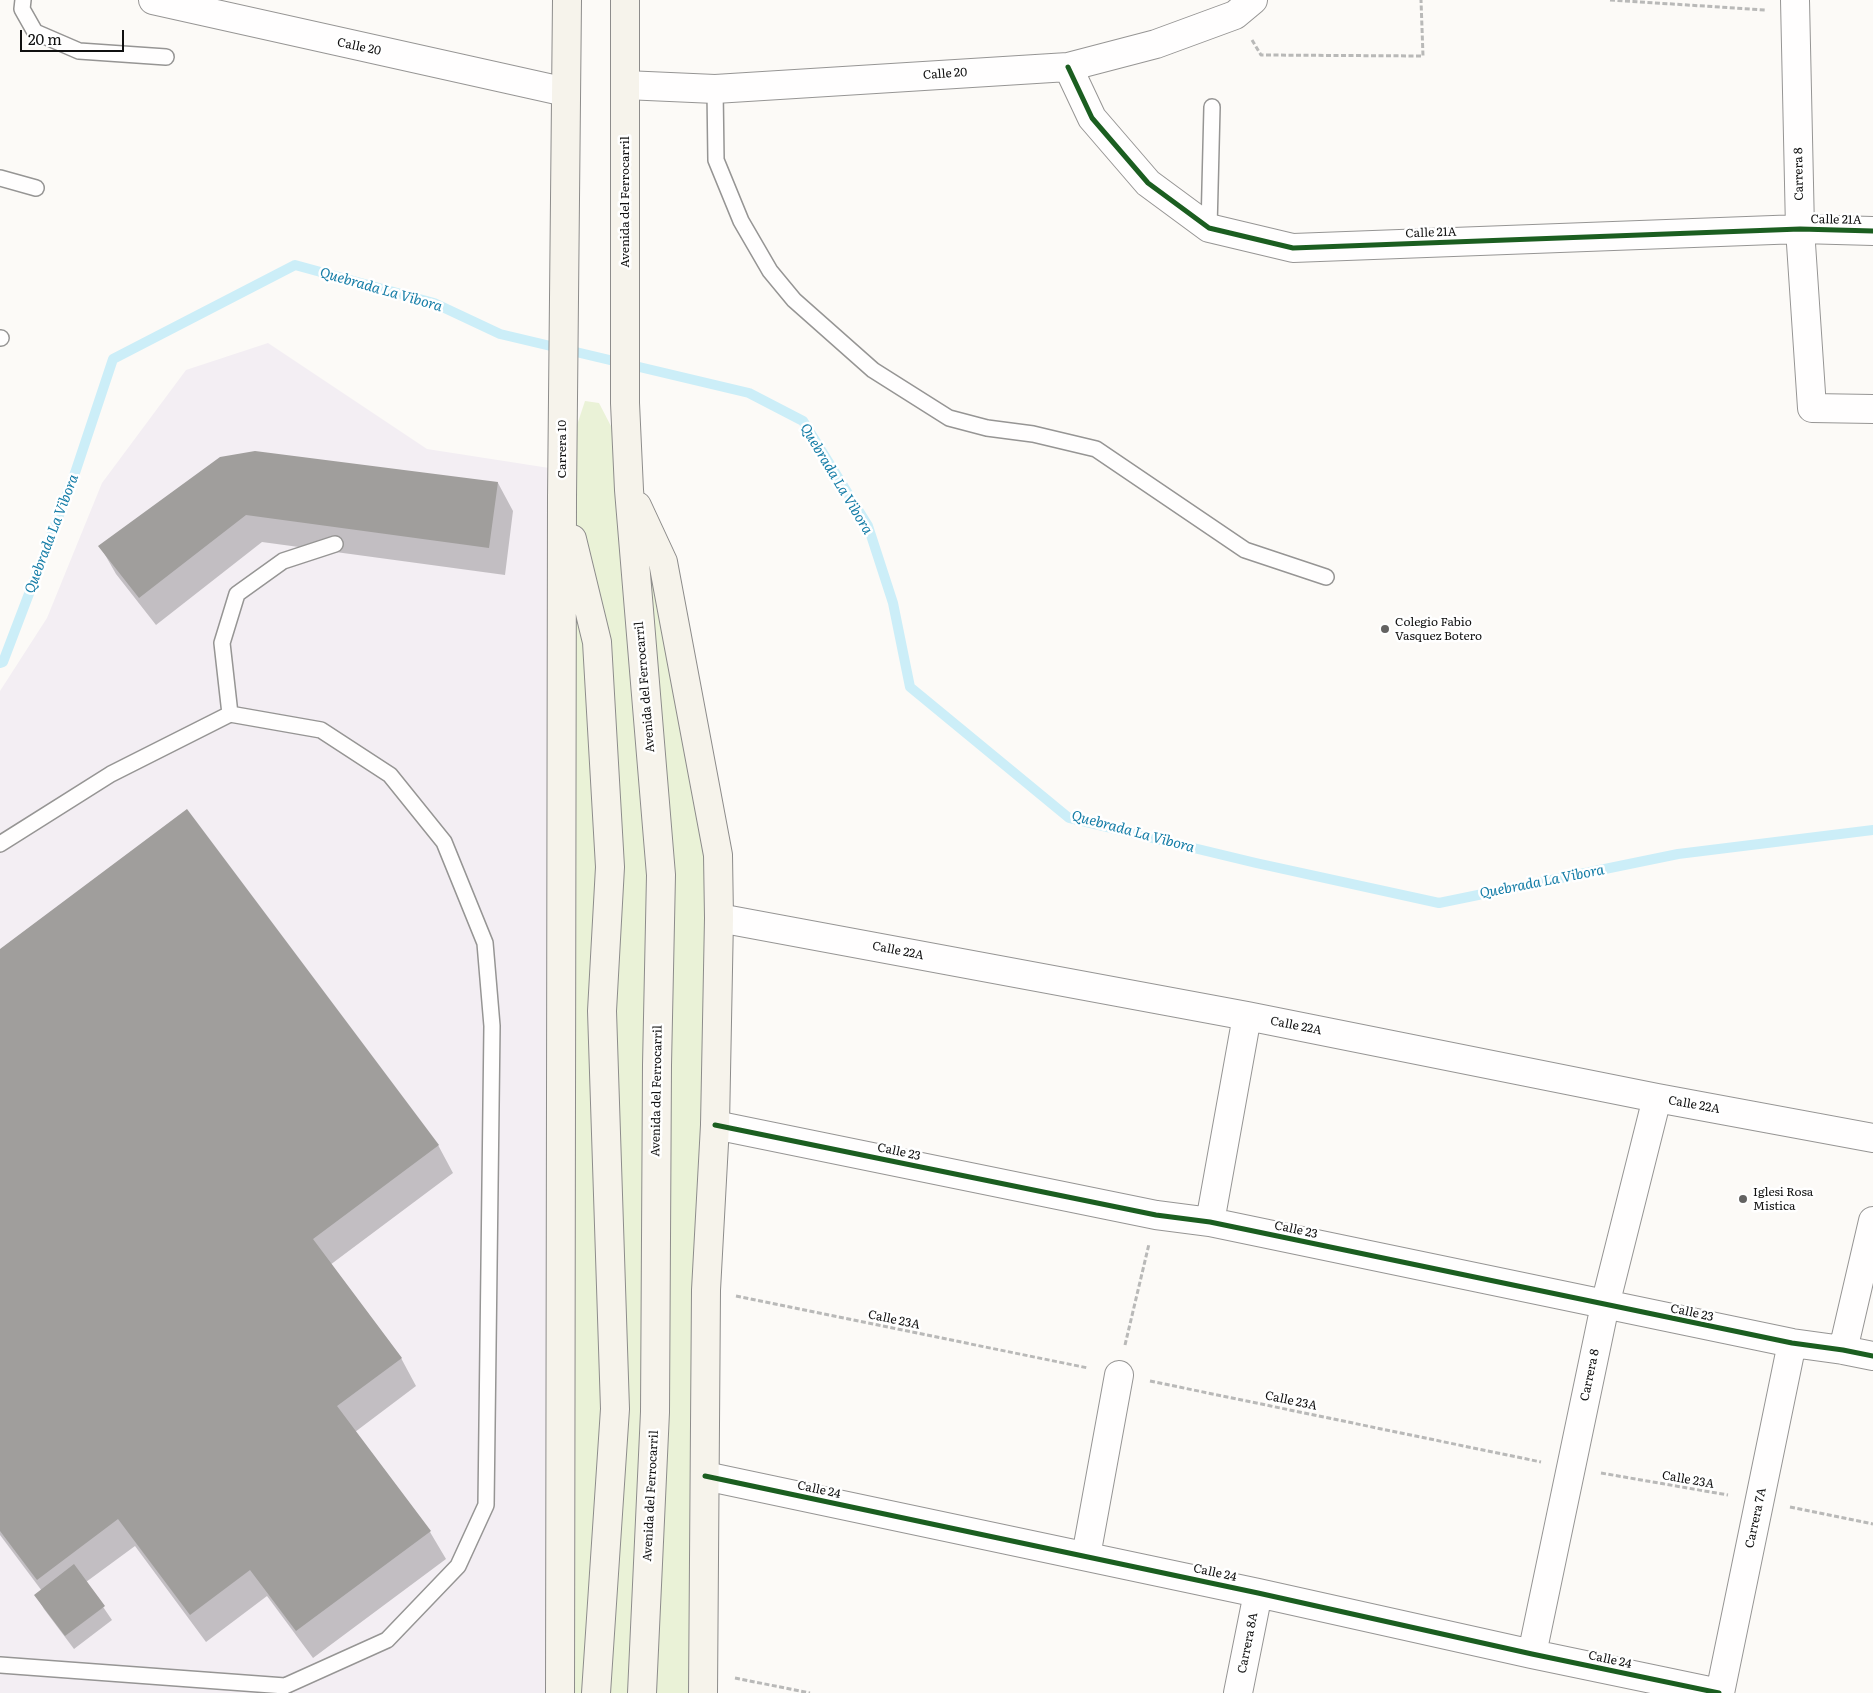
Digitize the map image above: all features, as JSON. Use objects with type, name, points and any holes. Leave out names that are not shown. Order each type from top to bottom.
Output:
[{"type":"main road","points":[[566,92],[568,0]]},
{"type":"main road","name":"Avenida del Ferrocarril","points":[[625,0],[625,403],[629,490],[660,875],[655,1412],[642,1693]]},
{"type":"main road","name":"Carrera 10","points":[[562,497],[566,92]]},
{"type":"main road","points":[[629,490],[663,562],[718,855],[719,918],[715,1124],[706,1290],[704,1682]]},
{"type":"main road","points":[[562,497],[597,642],[610,867],[602,1011],[615,1409],[596,1693]]},
{"type":"main road","points":[[560,1693],[562,497]]},
{"type":"street","name":"Calle 20","points":[[153,0],[566,92]]},
{"type":"street","name":"Carrera 8","points":[[1795,6],[1800,229],[1812,408],[1873,409]]},
{"type":"street","name":"Calle 20","points":[[625,85],[715,89],[1068,66],[1156,44],[1244,7]]},
{"type":"street","name":"Calle 21A","points":[[1068,66],[1092,118],[1148,183],[1209,228],[1293,248],[1800,229],[1873,231]]},
{"type":"street","name":"Calle 22A","points":[[719,918],[1247,1016],[1657,1098],[1873,1138]]},
{"type":"street","points":[[1210,1222],[1247,1016]]},
{"type":"street","name":"Carrera 8","points":[[1532,1654],[1605,1305],[1657,1098]]},
{"type":"street","name":"Calle 23","points":[[715,1124],[1156,1215],[1210,1222],[1792,1343],[1873,1356]]},
{"type":"street","points":[[1843,1350],[1873,1221]]},
{"type":"street","name":"Carrera 7A","points":[[1720,1693],[1792,1343]]},
{"type":"street","points":[[1086,1556],[1118,1375]]},
{"type":"street","name":"Calle 24","points":[[706,1476],[1258,1592],[1532,1654],[1720,1693]]},
{"type":"street","name":"Carrera 8A","points":[[1238,1693],[1258,1592]]},
{"type":"lane","points":[[23,0],[22,9],[35,32],[79,51],[166,57]]},
{"type":"lane","points":[[715,89],[716,160],[741,221],[770,271],[794,300],[873,370],[949,418],[987,428],[1033,434],[1096,450],[1245,550],[1326,577]]},
{"type":"lane","points":[[1209,228],[1212,107]]},
{"type":"lane","points":[[0,178],[36,188]]},
{"type":"lane","points":[[230,714],[222,643],[237,594],[283,561],[335,544]]},
{"type":"lane","points":[[0,844],[111,774],[230,714],[321,730],[390,775],[444,842],[485,943],[492,1026],[486,1506],[458,1566],[387,1640],[285,1686],[0,1665]]},
{"type":"path","points":[[1244,7],[1261,55],[1423,56],[1421,0]]},
{"type":"path","points":[[1610,0],[1795,6]]},
{"type":"path","points":[[1118,1375],[1156,1215]]},
{"type":"path","points":[[704,1682],[810,1693]]},
{"type":"shaded area","points":[[268,343],[427,449],[562,470],[560,1693],[0,1693],[0,691],[47,618],[102,483],[186,370]]},
{"type":"green space","points":[[585,401],[599,403],[627,457],[663,562],[718,855],[703,1693],[560,1693],[562,470]]},
{"type":"building","points":[[255,451],[498,482],[489,548],[246,515],[139,598],[98,546],[220,457]]},
{"type":"building","points":[[187,809],[439,1145],[313,1239],[402,1358],[337,1406],[431,1531],[296,1631],[250,1570],[190,1615],[118,1519],[37,1580],[0,1531],[0,949]]},
{"type":"building","points":[[74,1564],[105,1606],[65,1636],[34,1595]]},
{"type":"waterway","name":"Quebrada La Vibora","points":[[0,663],[3,662],[75,473],[113,359],[295,265],[434,303],[500,334],[749,393],[803,421],[868,526],[893,603],[910,687],[1069,818],[1256,863],[1439,903],[1678,854],[1873,830]]},
{"type":"cycle path","points":[[1068,67],[1092,118],[1148,183],[1209,228],[1293,248],[1800,229],[1873,231]]},
{"type":"cycle path","points":[[715,1125],[1156,1215],[1210,1222],[1792,1343],[1873,1356]]},
{"type":"cycle path","points":[[705,1476],[1719,1693]]},
{"type":"place","name":"Colegio Fabio Vasquez Botero","points":[[1385,629]]},
{"type":"place","name":"Iglesi Rosa Mistica","points":[[1743,1199]]}]
